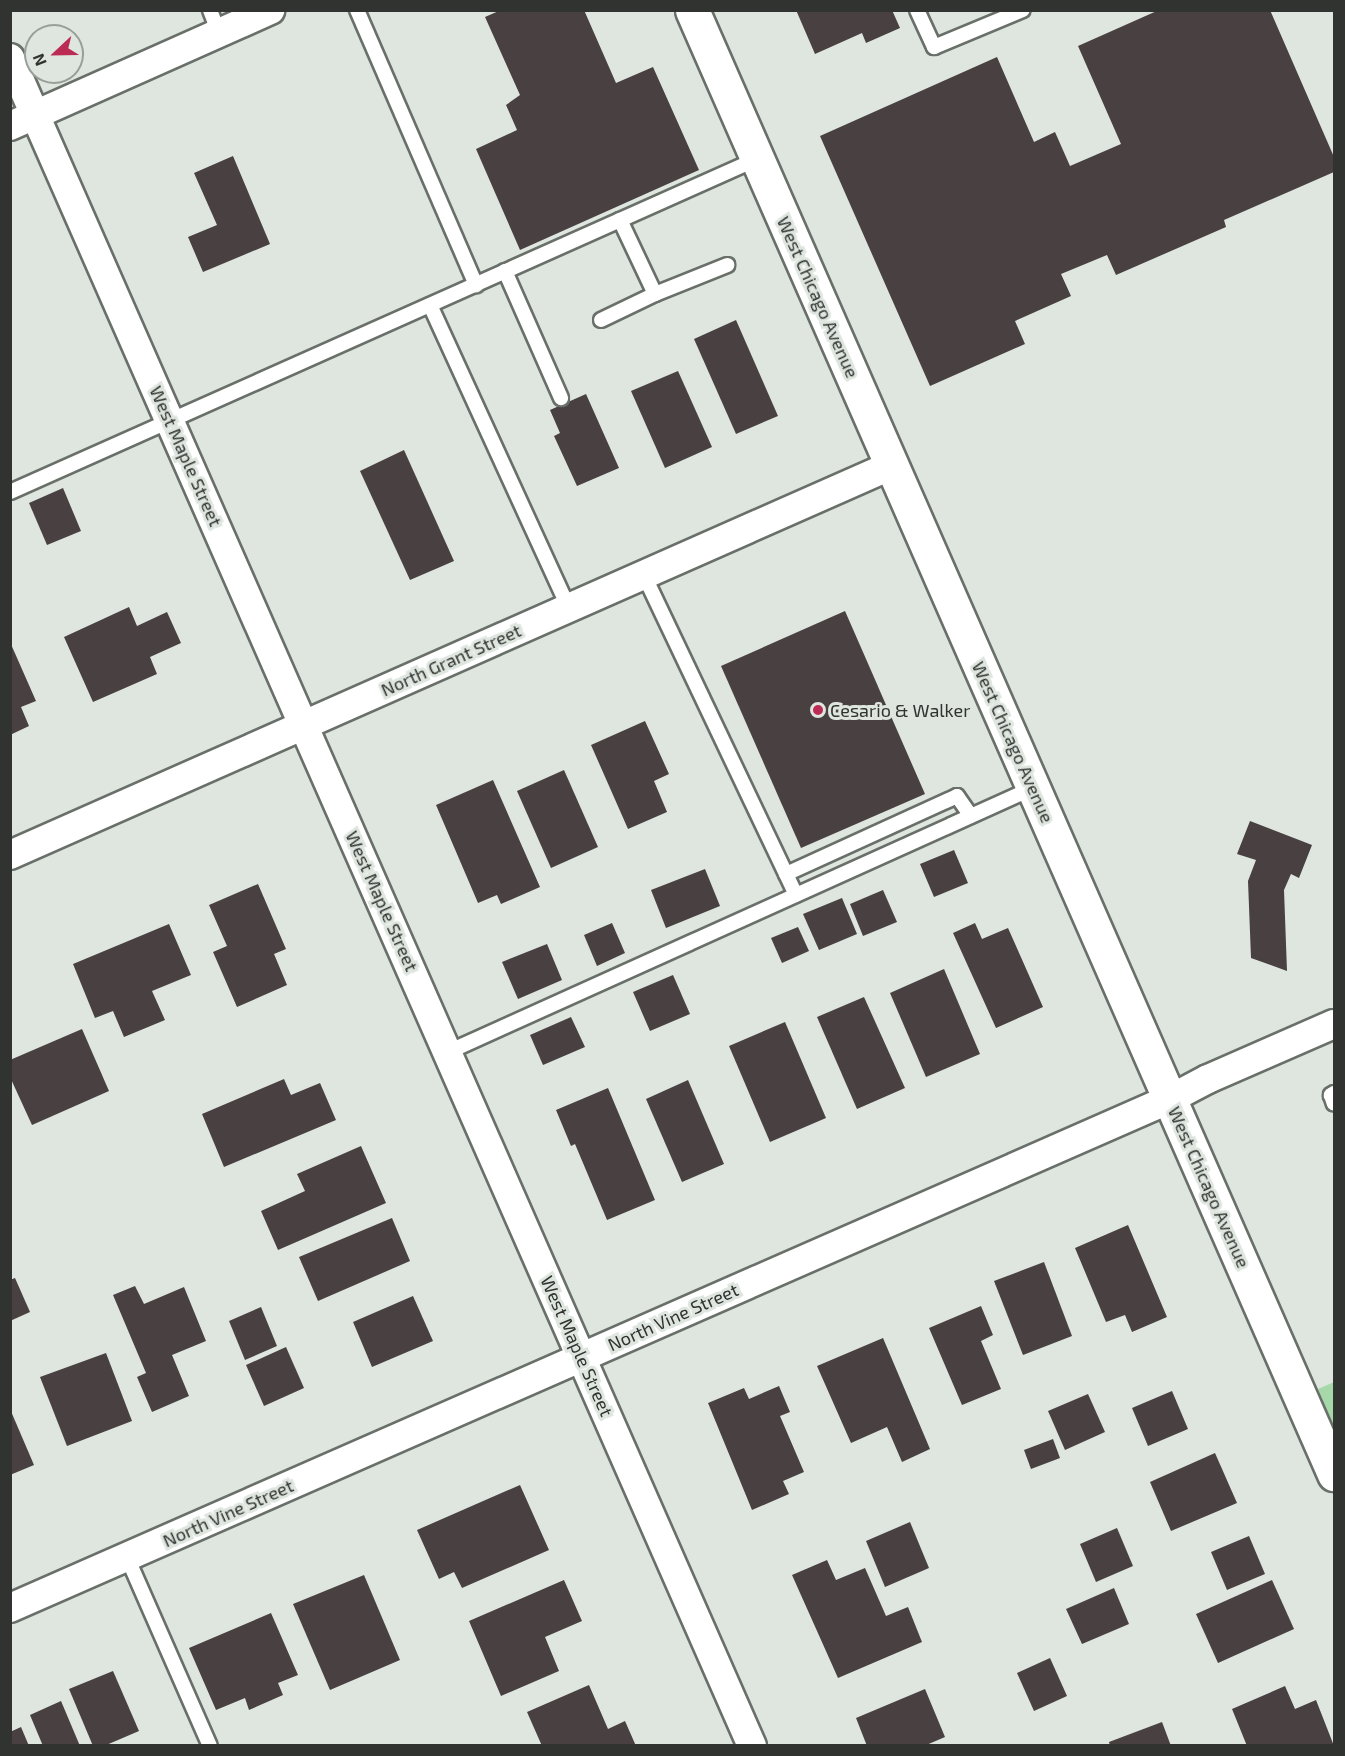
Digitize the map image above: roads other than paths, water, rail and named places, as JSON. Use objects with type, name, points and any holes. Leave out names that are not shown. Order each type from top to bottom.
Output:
[{"type":"main road","name":"West Chicago Avenue","points":[[692,10],[1335,1474]]},
{"type":"street","points":[[23,120],[214,22],[270,10]]},
{"type":"street","name":"West Maple Street","points":[[10,58],[23,120],[170,421],[752,1746]]},
{"type":"street","name":"North Grant Street","points":[[10,855],[891,465]]},
{"type":"street","name":"North Vine Street","points":[[10,1608],[1170,1099],[1208,1079],[1335,1024]]},
{"type":"lane","points":[[357,10],[476,285]]},
{"type":"lane","points":[[917,10],[934,47],[1023,10]]},
{"type":"lane","points":[[10,492],[757,159]]},
{"type":"lane","points":[[620,220],[655,294]]},
{"type":"lane","points":[[600,320],[655,294],[727,265]]},
{"type":"lane","points":[[506,271],[561,398]]},
{"type":"lane","points":[[430,305],[569,608]]},
{"type":"lane","points":[[644,575],[796,895]]},
{"type":"lane","points":[[448,1052],[1033,788]]},
{"type":"lane","points":[[786,874],[957,796],[971,816]]},
{"type":"lane","points":[[1335,1093],[1331,1095],[1335,1104]]},
{"type":"lane","points":[[127,1557],[210,1746]]},
{"type":"place","name":"Cesario & Walker","points":[[818,710]]}]
